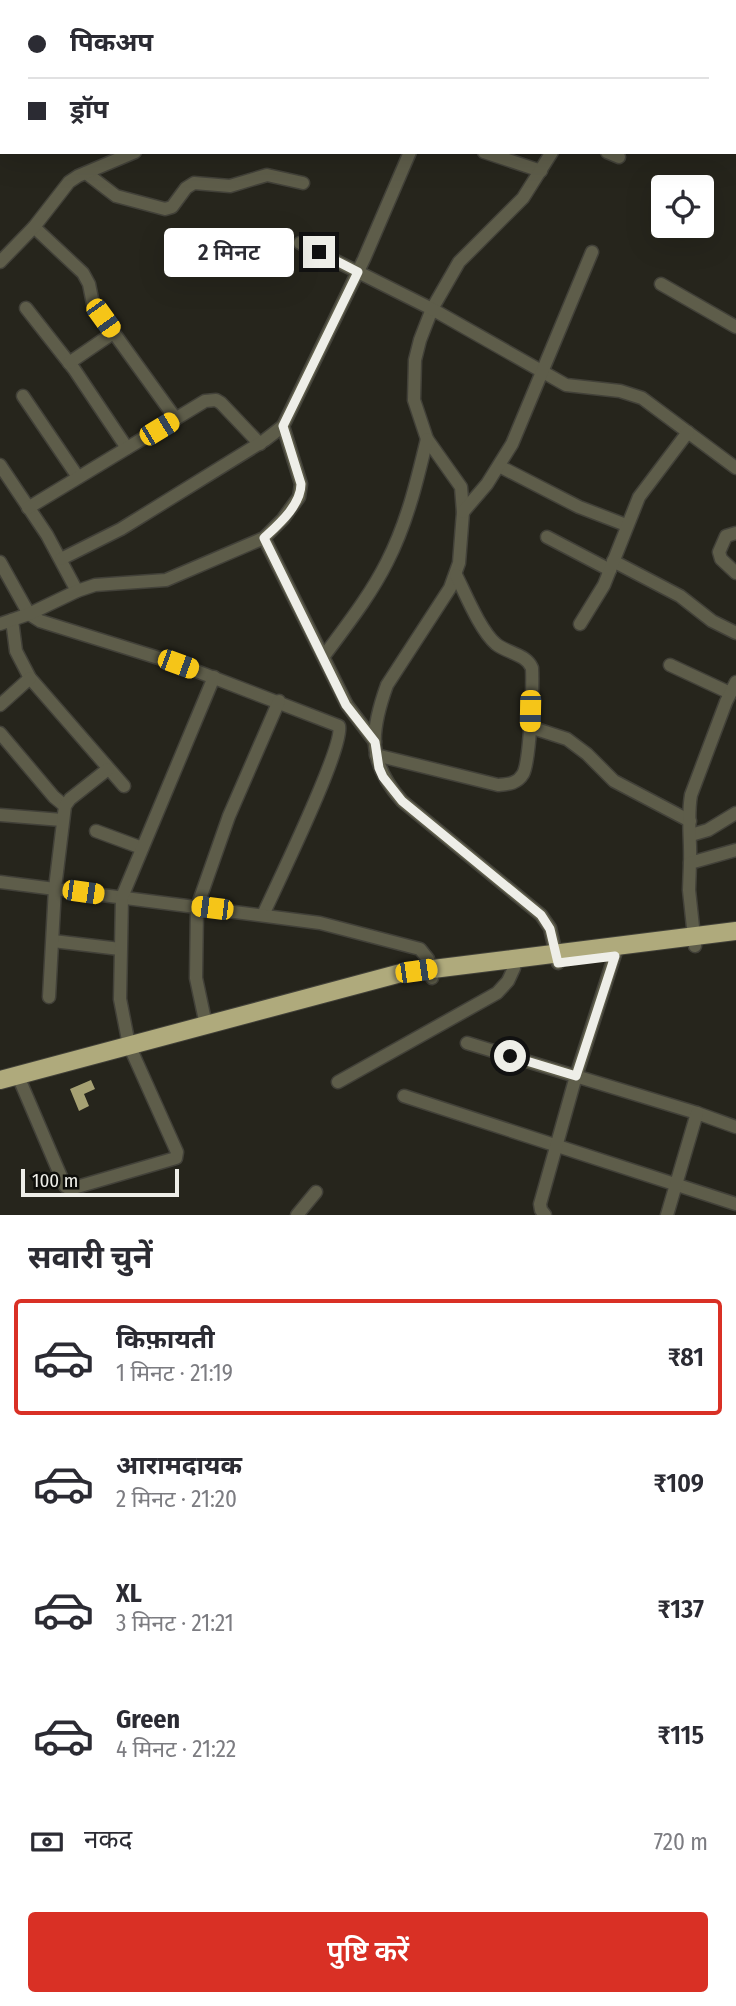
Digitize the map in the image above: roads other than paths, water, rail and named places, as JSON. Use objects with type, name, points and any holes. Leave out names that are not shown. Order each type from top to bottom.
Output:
[{"type":"highway","points":[[0,1090],[13,1080],[432,973],[694,941],[736,930]]},
{"type":"highway","points":[[694,941],[736,942]]},
{"type":"highway","points":[[130,1050],[206,1025],[401,973],[514,968],[558,958]]},
{"type":"street","points":[[0,262],[34,227],[69,182],[130,154]]},
{"type":"street","points":[[61,559],[121,529],[260,444],[283,426],[357,272],[409,154]]},
{"type":"street","points":[[490,154],[541,170]]},
{"type":"street","points":[[375,748],[382,700],[387,685],[456,575],[459,563],[463,512],[461,487],[426,439],[417,414],[413,382],[420,340],[432,309],[459,262],[523,198],[551,154]]},
{"type":"street","points":[[86,173],[116,197],[165,209],[174,205],[186,188],[194,183],[230,186],[261,176],[303,183]]},
{"type":"street","points":[[34,227],[83,273],[89,284],[93,304],[176,419]]},
{"type":"street","points":[[300,243],[432,309],[566,385],[642,398],[736,468]]},
{"type":"street","points":[[463,512],[488,484],[512,444],[592,252]]},
{"type":"street","points":[[661,284],[736,327]]},
{"type":"street","points":[[26,307],[69,363],[127,448]]},
{"type":"street","points":[[69,363],[113,333]]},
{"type":"street","points":[[23,396],[78,477]]},
{"type":"street","points":[[28,508],[205,401],[216,400],[227,408],[260,444]]},
{"type":"street","points":[[124,786],[30,678],[16,651],[6,622],[95,585],[166,580],[264,538],[283,519],[301,491],[283,426]]},
{"type":"street","points":[[580,624],[604,585],[639,497],[688,432]]},
{"type":"street","points":[[324,656],[387,563],[402,529],[426,439]]},
{"type":"street","points":[[0,465],[61,559],[77,591]]},
{"type":"street","points":[[499,466],[579,507],[626,525]]},
{"type":"street","points":[[736,533],[726,536],[719,552],[721,559],[736,573]]},
{"type":"street","points":[[547,537],[690,602],[712,621],[736,634]]},
{"type":"street","points":[[264,538],[346,705],[375,748],[383,777],[402,801],[541,915],[550,929],[558,958]]},
{"type":"street","points":[[0,562],[29,614],[40,621],[214,677],[336,724],[341,730],[309,815],[262,915]]},
{"type":"street","points":[[375,748],[482,782],[510,784],[524,772],[530,727],[530,664],[491,639],[456,575]]},
{"type":"street","points":[[670,665],[733,687],[691,794],[689,890],[694,941]]},
{"type":"street","points":[[13,1080],[65,1186],[70,1189],[174,1160],[177,1152],[130,1050],[120,999],[122,897],[214,677]]},
{"type":"street","points":[[0,705],[30,678]]},
{"type":"street","points":[[206,1025],[196,978],[197,906],[229,816],[279,701]]},
{"type":"street","points":[[530,727],[567,739],[587,754],[614,781],[690,821]]},
{"type":"street","points":[[0,733],[54,797],[65,806]]},
{"type":"street","points":[[49,997],[55,888],[65,806],[107,769]]},
{"type":"street","points":[[691,835],[708,830],[736,813]]},
{"type":"street","points":[[0,815],[62,820]]},
{"type":"street","points":[[96,831],[142,848]]},
{"type":"street","points":[[690,863],[736,850]]},
{"type":"street","points":[[0,882],[320,923],[414,947],[424,952],[432,973]]},
{"type":"street","points":[[53,940],[120,949]]},
{"type":"street","points":[[545,1215],[540,1204],[576,1076],[617,950]]},
{"type":"street","points":[[338,1082],[497,993],[508,981],[514,968]]},
{"type":"street","points":[[467,1042],[697,1112],[736,1127]]},
{"type":"street","points":[[404,1097],[736,1204]]},
{"type":"street","points":[[667,1215],[697,1112]]},
{"type":"street","points":[[297,1215],[316,1192]]}]
